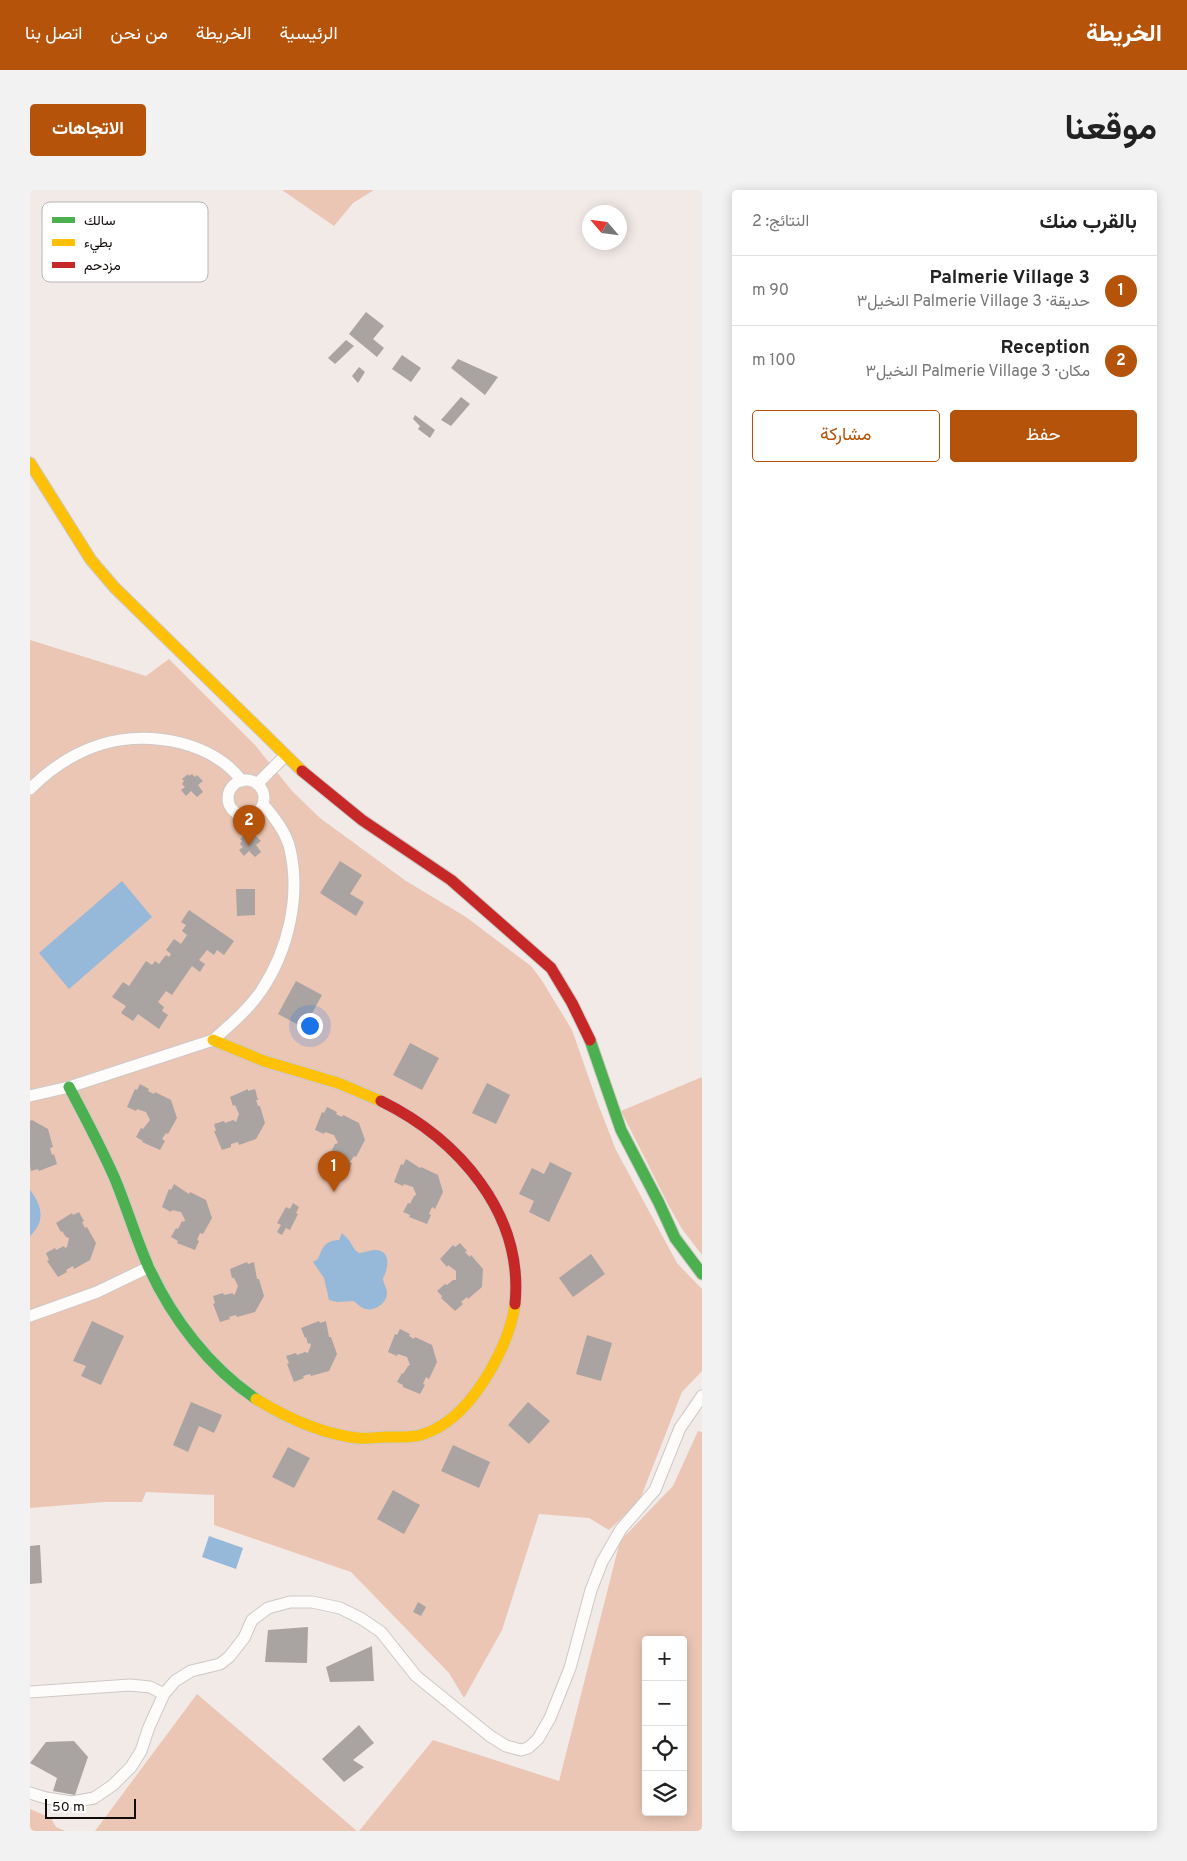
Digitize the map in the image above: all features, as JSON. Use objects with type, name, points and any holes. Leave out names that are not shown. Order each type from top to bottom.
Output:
[{"type":"street","points":[[30,463],[91,560],[115,588],[217,686],[285,756],[362,820],[451,880],[550,968],[572,1003],[590,1040],[622,1130],[675,1238],[702,1274]]},
{"type":"street","points":[[30,789],[68,758],[96,745],[128,738],[162,739],[195,747],[234,770],[242,781]]},
{"type":"street","points":[[257,784],[285,756]]},
{"type":"street","points":[[242,781],[250,781],[257,784],[262,790],[264,797],[259,810],[245,816],[232,810],[228,796],[230,789],[242,781]]},
{"type":"street","points":[[30,1096],[69,1087],[213,1040],[260,993],[279,960],[290,922],[294,881],[290,848],[282,829],[262,804]]},
{"type":"street","points":[[69,1087],[114,1177],[149,1267],[164,1296],[190,1336],[226,1375],[261,1404],[301,1423],[332,1433],[360,1438],[408,1437],[432,1431],[472,1400],[504,1348],[514,1310],[516,1275],[512,1249],[497,1208],[468,1166],[438,1137],[410,1116],[337,1083],[252,1058],[213,1040]]},
{"type":"street","points":[[30,1316],[97,1292],[149,1267]]},
{"type":"street","points":[[30,1792],[46,1798],[72,1802],[94,1798],[114,1785],[131,1767],[141,1751],[149,1727],[164,1694],[175,1681],[191,1671],[220,1664],[230,1657],[244,1638],[252,1620],[268,1608],[290,1602],[312,1602],[340,1608],[362,1619],[380,1632],[416,1676],[490,1736],[506,1746],[521,1750],[528,1748],[538,1739],[550,1718],[566,1677],[591,1590],[602,1562],[621,1529],[654,1490],[680,1428],[702,1396]]},
{"type":"street","points":[[30,1692],[130,1685],[150,1687],[164,1694]]},
{"type":"shaded area","points":[[282,190],[374,190],[353,203],[334,226]]},
{"type":"shaded area","points":[[30,640],[146,676],[169,659],[255,745],[292,791],[320,818],[406,881],[466,917],[531,966],[572,1030],[616,1150],[677,1263],[702,1289],[702,1371],[682,1392],[639,1502],[609,1530],[589,1518],[539,1514],[502,1630],[464,1698],[449,1673],[351,1572],[214,1525],[214,1495],[146,1492],[142,1502],[104,1502],[30,1508]]},
{"type":"shaded area","points":[[702,1077],[702,1255],[682,1229],[669,1206],[621,1111]]},
{"type":"shaded area","points":[[698,1431],[702,1432],[702,1831],[359,1831],[433,1740],[559,1781],[620,1541],[673,1486]]},
{"type":"shaded area","points":[[197,1694],[357,1831],[95,1831]]},
{"type":"shaded area","points":[[30,1809],[51,1818],[56,1827],[65,1831],[30,1831]]},
{"type":"water","points":[[122,881],[152,917],[69,989],[39,953]]},
{"type":"water","points":[[30,1190],[37,1201],[40,1219],[30,1236]]},
{"type":"water","points":[[342,1233],[359,1253],[375,1250],[384,1253],[386,1256],[387,1269],[383,1278],[387,1291],[386,1297],[382,1304],[375,1308],[363,1308],[353,1301],[337,1302],[329,1300],[324,1278],[313,1262],[318,1259],[327,1243],[339,1240]]},
{"type":"water","points":[[209,1536],[243,1548],[236,1569],[202,1557]]},
{"type":"building","points":[[366,312],[384,326],[373,339],[384,348],[377,357],[349,334]]},
{"type":"building","points":[[346,340],[354,346],[335,364],[328,358]]},
{"type":"building","points":[[402,355],[421,368],[411,382],[392,369]]},
{"type":"building","points":[[458,359],[498,377],[485,395],[451,368]]},
{"type":"building","points":[[359,367],[365,372],[358,383],[352,376]]},
{"type":"building","points":[[461,397],[470,404],[451,426],[441,420]]},
{"type":"building","points":[[415,415],[435,430],[430,438],[418,429],[420,426],[413,419]]},
{"type":"building","points":[[188,774],[189,776],[192,774],[195,777],[197,775],[203,781],[198,785],[203,792],[197,797],[191,791],[186,796],[181,790],[185,787],[182,784],[184,781],[182,779]]},
{"type":"building","points":[[246,834],[247,836],[250,834],[253,837],[255,835],[261,841],[256,845],[261,852],[255,857],[249,851],[244,856],[239,850],[243,847],[240,844],[242,841],[240,839]]},
{"type":"building","points":[[340,861],[362,875],[350,894],[364,902],[356,916],[320,893]]},
{"type":"building","points":[[236,889],[255,889],[255,915],[237,916]]},
{"type":"building","points":[[189,910],[234,941],[224,955],[217,950],[214,955],[207,950],[199,960],[205,964],[200,972],[192,966],[172,995],[166,991],[158,1002],[164,1007],[162,1011],[168,1015],[159,1029],[138,1014],[133,1021],[121,1013],[126,1006],[112,997],[123,982],[129,986],[146,961],[152,965],[155,961],[159,964],[166,955],[169,957],[171,954],[166,950],[174,939],[181,944],[187,935],[182,931],[186,925],[181,922]]},
{"type":"building","points":[[296,981],[322,995],[304,1028],[278,1014]]},
{"type":"building","points":[[410,1043],[439,1058],[422,1090],[393,1075]]},
{"type":"building","points":[[487,1083],[510,1095],[496,1124],[472,1113]]},
{"type":"building","points":[[140,1084],[149,1089],[148,1091],[154,1094],[155,1092],[171,1100],[177,1118],[168,1134],[166,1133],[162,1139],[165,1141],[160,1150],[142,1142],[136,1137],[141,1128],[143,1129],[150,1120],[146,1112],[137,1109],[136,1111],[127,1107],[135,1089],[137,1090]]},
{"type":"building","points":[[248,1089],[248,1091],[255,1089],[258,1100],[256,1100],[258,1106],[260,1106],[265,1123],[256,1139],[239,1145],[238,1142],[231,1144],[231,1147],[222,1150],[214,1131],[216,1131],[214,1124],[233,1120],[236,1122],[239,1114],[235,1105],[233,1106],[230,1097]]},
{"type":"building","points":[[327,1107],[342,1117],[343,1115],[359,1123],[365,1140],[356,1157],[354,1156],[350,1162],[352,1163],[348,1173],[330,1165],[331,1163],[324,1160],[329,1151],[331,1152],[335,1144],[338,1143],[334,1135],[325,1132],[324,1134],[315,1130],[322,1112],[324,1113]]},
{"type":"building","points":[[32,1120],[48,1129],[53,1147],[50,1148],[57,1164],[39,1171],[38,1169],[31,1171],[30,1166],[30,1121]]},
{"type":"building","points":[[406,1159],[420,1168],[438,1175],[443,1192],[435,1209],[432,1207],[427,1224],[409,1217],[410,1215],[403,1212],[416,1194],[413,1187],[404,1184],[403,1186],[394,1182],[401,1164],[403,1165]]},
{"type":"building","points":[[550,1162],[572,1173],[549,1222],[529,1212],[534,1201],[519,1194],[532,1168],[544,1174]]},
{"type":"building","points":[[174,1184],[189,1194],[190,1192],[206,1200],[212,1218],[203,1234],[200,1233],[195,1250],[177,1243],[178,1241],[171,1237],[176,1228],[178,1229],[182,1221],[184,1222],[185,1220],[181,1212],[172,1210],[171,1212],[162,1207],[169,1189],[171,1190]]},
{"type":"building","points":[[293,1203],[299,1207],[296,1213],[298,1214],[290,1230],[286,1228],[282,1235],[277,1232],[281,1225],[277,1223],[286,1207],[290,1209]]},
{"type":"building","points":[[79,1212],[84,1221],[82,1222],[85,1228],[87,1227],[96,1243],[90,1260],[74,1269],[73,1266],[58,1277],[47,1261],[49,1260],[46,1253],[55,1248],[56,1250],[64,1246],[65,1248],[67,1247],[69,1238],[61,1232],[56,1223],[72,1213],[73,1215]]},
{"type":"building","points":[[460,1243],[467,1251],[465,1252],[470,1257],[471,1255],[483,1269],[482,1287],[468,1299],[467,1297],[461,1302],[463,1304],[455,1311],[441,1298],[442,1296],[437,1291],[445,1284],[447,1285],[456,1280],[456,1271],[448,1265],[447,1267],[440,1259],[453,1245],[455,1247]]},
{"type":"building","points":[[591,1254],[605,1274],[573,1297],[559,1278]]},
{"type":"building","points":[[247,1262],[248,1264],[254,1262],[257,1279],[259,1279],[264,1296],[255,1312],[237,1317],[236,1315],[229,1317],[230,1319],[220,1322],[213,1304],[215,1303],[213,1296],[223,1293],[224,1295],[235,1294],[238,1286],[234,1278],[232,1278],[230,1269]]},
{"type":"building","points":[[92,1321],[124,1336],[101,1385],[81,1376],[86,1366],[73,1361]]},
{"type":"building","points":[[319,1321],[320,1323],[326,1321],[329,1337],[331,1337],[337,1354],[329,1371],[311,1376],[310,1374],[303,1376],[304,1378],[294,1382],[286,1356],[296,1353],[297,1355],[305,1352],[308,1353],[311,1345],[310,1343],[308,1344],[301,1328]]},
{"type":"building","points":[[400,1329],[410,1334],[409,1336],[414,1339],[415,1337],[432,1345],[437,1362],[429,1379],[426,1377],[423,1384],[425,1385],[420,1394],[403,1387],[403,1385],[397,1382],[410,1365],[407,1357],[398,1354],[397,1356],[388,1352],[395,1334],[397,1335]]},
{"type":"building","points":[[587,1335],[612,1343],[601,1381],[576,1374]]},
{"type":"building","points":[[191,1402],[222,1415],[214,1433],[199,1426],[188,1452],[173,1445]]},
{"type":"building","points":[[528,1402],[550,1421],[529,1444],[508,1425]]},
{"type":"building","points":[[453,1445],[490,1462],[479,1488],[441,1471]]},
{"type":"building","points":[[288,1447],[310,1458],[294,1488],[272,1477]]},
{"type":"building","points":[[393,1490],[420,1505],[404,1534],[377,1519]]},
{"type":"building","points":[[40,1545],[42,1583],[30,1584],[30,1546]]},
{"type":"building","points":[[418,1602],[426,1607],[421,1616],[413,1612]]},
{"type":"building","points":[[308,1627],[307,1663],[265,1662],[268,1630]]},
{"type":"building","points":[[372,1646],[374,1681],[330,1682],[326,1667]]},
{"type":"building","points":[[359,1725],[374,1743],[353,1760],[364,1767],[344,1782],[322,1759]]},
{"type":"building","points":[[74,1741],[88,1757],[75,1795],[53,1791],[57,1778],[30,1763],[46,1742]]},
{"type":"traffic: fast","points":[[590,1040],[621,1130],[675,1238],[702,1274]]},
{"type":"traffic: fast","points":[[69,1087],[110,1167],[144,1257],[158,1287],[193,1340],[223,1372],[256,1399]]},
{"type":"traffic: slow","points":[[30,463],[91,560],[115,588],[302,771]]},
{"type":"traffic: slow","points":[[213,1040],[264,1061],[338,1083],[381,1101]]},
{"type":"traffic: slow","points":[[256,1399],[280,1413],[305,1424],[344,1436],[358,1438],[409,1437],[424,1434],[448,1421],[478,1389],[502,1347],[512,1322],[515,1304]]},
{"type":"traffic: jam","points":[[302,771],[362,820],[451,880],[551,968],[572,1003],[590,1040]]},
{"type":"traffic: jam","points":[[381,1101],[409,1117],[436,1136],[460,1158],[480,1183],[497,1210],[509,1239],[515,1271],[515,1304]]},
{"type":"place","name":"Reception","points":[[249,846]]},
{"type":"place","name":"Palmerie Village 3","points":[[334,1192]]}]
